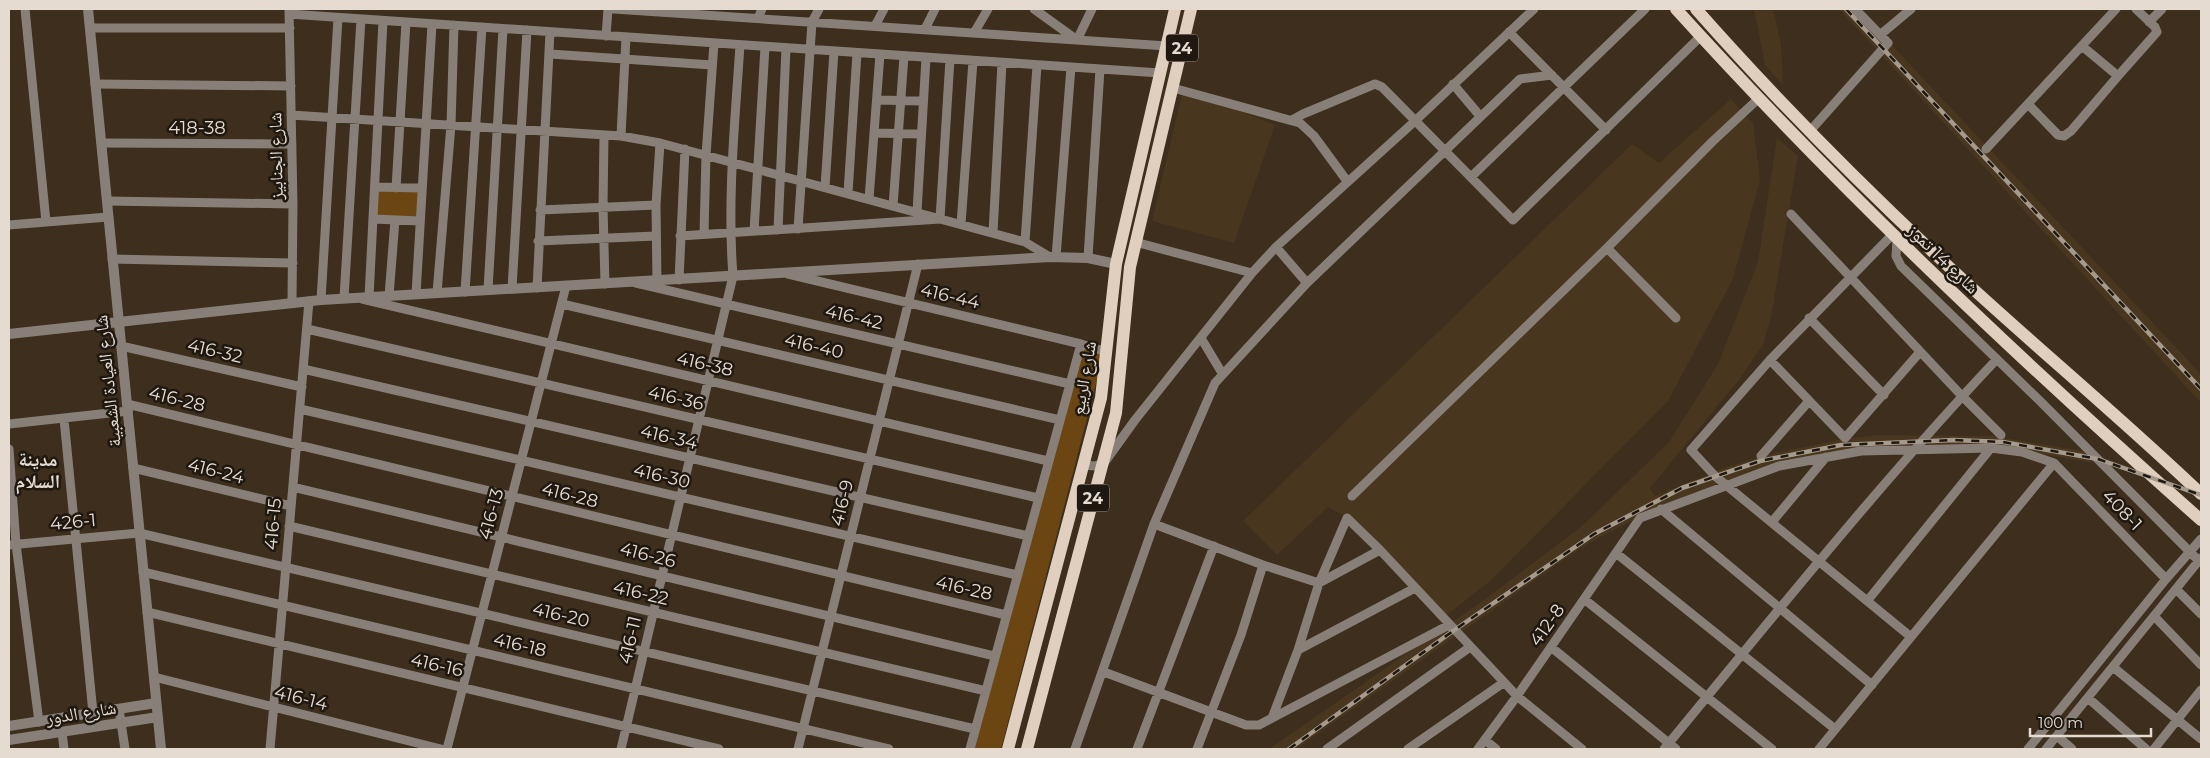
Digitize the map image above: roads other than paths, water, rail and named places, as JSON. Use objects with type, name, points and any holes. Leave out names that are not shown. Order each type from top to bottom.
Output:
[{"type":"main road","name":"شارع الربيع","points":[[1008,749],[1101,398],[1108,352],[1116,264],[1176,9]]},
{"type":"main road","name":"شارع الربيع","points":[[1027,749],[1116,413],[1125,332],[1127,290],[1135,242],[1192,9]]},
{"type":"main road","name":"شارع 14 تموز","points":[[1676,9],[1758,99],[1895,237],[2024,360],[2201,520]]},
{"type":"main road","name":"شارع 14 تموز","points":[[1696,9],[1746,66],[1810,132],[1934,253],[2144,440],[2201,494]]},
{"type":"street","points":[[25,9],[46,222]]},
{"type":"street","name":"شارع العيادة الشعبية","points":[[88,9],[161,749]]},
{"type":"street","points":[[606,36],[608,9]]},
{"type":"street","points":[[614,9],[704,12],[812,22],[1167,46]]},
{"type":"street","points":[[758,18],[762,9]]},
{"type":"street","points":[[798,229],[812,22],[819,9]]},
{"type":"street","points":[[875,26],[884,9]]},
{"type":"street","points":[[925,29],[935,9]]},
{"type":"street","points":[[974,33],[988,9]]},
{"type":"street","points":[[1036,9],[1077,40]]},
{"type":"street","points":[[1077,40],[1092,9]]},
{"type":"street","points":[[1083,465],[1095,466],[1104,463],[1252,273],[1276,247],[1415,121],[1534,9]]},
{"type":"street","points":[[1471,177],[1645,9]]},
{"type":"street","points":[[1810,132],[1888,43],[1855,9]]},
{"type":"street","points":[[1880,35],[1911,9]]},
{"type":"street","points":[[1986,150],[2116,9]]},
{"type":"street","points":[[2028,104],[2058,135],[2064,136],[2071,131],[2156,35],[2157,30],[2136,9]]},
{"type":"street","points":[[2150,22],[2162,9]]},
{"type":"street","points":[[289,12],[338,18],[1160,73]]},
{"type":"street","name":"شارع الجنابيز","points":[[289,12],[293,204],[292,302]]},
{"type":"street","points":[[322,300],[338,18]]},
{"type":"street","points":[[349,298],[355,120],[361,19]]},
{"type":"street","points":[[369,297],[383,21]]},
{"type":"street","points":[[396,188],[406,22]]},
{"type":"street","points":[[416,294],[432,24]]},
{"type":"street","points":[[437,293],[451,125],[454,26]]},
{"type":"street","points":[[465,292],[482,27]]},
{"type":"street","points":[[90,28],[290,28]]},
{"type":"street","points":[[488,290],[503,29]]},
{"type":"street","points":[[512,289],[527,30]]},
{"type":"street","points":[[537,288],[550,32]]},
{"type":"street","points":[[1509,32],[1606,130]]},
{"type":"street","points":[[1292,120],[1302,114],[1375,84],[1382,87],[1513,220],[1701,36]]},
{"type":"street","points":[[621,136],[626,37]]},
{"type":"street","points":[[704,234],[706,155],[714,43]]},
{"type":"street","name":"416-11","points":[[621,749],[733,276],[730,233],[732,162],[740,45]]},
{"type":"street","points":[[754,231],[765,46]]},
{"type":"street","points":[[2082,46],[2118,76]]},
{"type":"street","points":[[778,230],[786,48]]},
{"type":"street","points":[[825,187],[834,51]]},
{"type":"street","points":[[848,193],[857,53]]},
{"type":"street","points":[[550,54],[712,65]]},
{"type":"street","points":[[869,199],[880,54]]},
{"type":"street","points":[[893,206],[904,56]]},
{"type":"street","points":[[917,212],[926,58]]},
{"type":"street","points":[[940,219],[950,59]]},
{"type":"street","points":[[961,224],[972,61]]},
{"type":"street","points":[[993,233],[1002,63]]},
{"type":"street","points":[[1025,242],[1037,65]]},
{"type":"street","points":[[1053,257],[1071,67]]},
{"type":"street","points":[[1088,258],[1100,69]]},
{"type":"street","points":[[1075,749],[1104,672],[1154,524],[1210,391],[1222,373],[1307,283],[1520,79],[1552,75]]},
{"type":"street","points":[[95,84],[291,86]]},
{"type":"street","points":[[1454,84],[1480,116]]},
{"type":"street","points":[[1172,88],[1300,123],[1308,130],[1347,181]]},
{"type":"street","points":[[1352,496],[1758,99]]},
{"type":"street","points":[[877,100],[924,102]]},
{"type":"street","points":[[291,115],[545,130],[621,136],[660,143],[1025,242],[1053,257]]},
{"type":"street","points":[[874,133],[922,134]]},
{"type":"street","points":[[604,135],[603,239],[605,284]]},
{"type":"street","name":"418-38","points":[[101,143],[292,144]]},
{"type":"street","points":[[657,281],[656,205],[660,143]]},
{"type":"street","points":[[679,280],[685,149]]},
{"type":"street","points":[[374,187],[422,188]]},
{"type":"street","points":[[107,201],[293,204]]},
{"type":"street","points":[[540,210],[656,205]]},
{"type":"street","points":[[1791,214],[1920,352],[2001,435]]},
{"type":"street","points":[[9,225],[108,217]]},
{"type":"street","points":[[373,219],[420,221]]},
{"type":"street","points":[[680,236],[940,219]]},
{"type":"street","points":[[389,296],[396,220]]},
{"type":"street","points":[[538,241],[656,236]]},
{"type":"street","points":[[1895,237],[1809,318],[1691,450],[1716,476],[1911,637]]},
{"type":"street","points":[[1895,237],[1896,256],[1901,266],[1998,358],[2190,552],[2200,559],[2046,749]]},
{"type":"street","points":[[1135,242],[1252,273]]},
{"type":"street","points":[[1276,247],[1307,283]]},
{"type":"street","points":[[1607,248],[1676,318]]},
{"type":"street","points":[[9,334],[292,302],[349,298],[1053,257],[1088,258],[1116,264]]},
{"type":"street","points":[[112,260],[293,263]]},
{"type":"street","name":"416-9","points":[[798,749],[918,264]]},
{"type":"street","name":"416-44","points":[[785,274],[1108,352]]},
{"type":"street","name":"416-42","points":[[630,282],[1070,384]]},
{"type":"street","name":"416-13","points":[[447,749],[566,286]]},
{"type":"street","name":"416-38","points":[[349,298],[1048,462]]},
{"type":"street","name":"416-15","points":[[270,749],[309,301]]},
{"type":"street","name":"416-40","points":[[562,304],[1060,420]]},
{"type":"street","points":[[1809,318],[1884,395]]},
{"type":"street","name":"416-36","points":[[307,329],[1038,498]]},
{"type":"street","points":[[1201,338],[1222,373]]},
{"type":"street","points":[[970,749],[1081,344]]},
{"type":"street","name":"416-32","points":[[121,346],[302,387]]},
{"type":"street","points":[[1770,360],[1845,438],[1920,352]]},
{"type":"street","points":[[1551,647],[1670,747],[1707,697],[1818,562],[1962,396],[1998,358]]},
{"type":"street","name":"416-34","points":[[303,369],[1028,536]]},
{"type":"street","points":[[1761,456],[1809,401]]},
{"type":"street","points":[[9,424],[64,419],[127,408]]},
{"type":"street","name":"416-28","points":[[127,408],[296,446],[1006,615]]},
{"type":"street","name":"416-30","points":[[300,408],[1017,575]]},
{"type":"street","points":[[64,419],[93,713]]},
{"type":"street","points":[[1868,600],[1991,448]]},
{"type":"street","points":[[1819,749],[2054,464],[2022,452],[1991,448],[1861,451],[1779,466],[1662,509],[1872,684]]},
{"type":"street","points":[[9,449],[12,544],[39,722]]},
{"type":"street","points":[[1772,522],[1826,458]]},
{"type":"street","name":"408-1","points":[[2054,464],[2166,579]]},
{"type":"street","name":"416-24","points":[[133,468],[291,506]]},
{"type":"street","name":"416-26","points":[[293,486],[995,656]]},
{"type":"street","name":"412-8","points":[[1478,749],[1640,518],[1662,509]]},
{"type":"street","points":[[1272,718],[1298,650],[1319,583],[1346,518],[1380,550],[1517,696],[1582,749]]},
{"type":"street","points":[[1154,524],[1263,565],[1319,583],[1380,550]]},
{"type":"street","name":"416-22","points":[[289,526],[986,691]]},
{"type":"street","name":"426-1","points":[[12,544],[140,532]]},
{"type":"street","name":"416-20","points":[[140,532],[975,729]]},
{"type":"street","points":[[2028,749],[2166,579],[2201,540]]},
{"type":"street","points":[[1137,749],[1214,546]]},
{"type":"street","points":[[1616,553],[1835,729]]},
{"type":"street","points":[[1197,749],[1241,635],[1263,565]]},
{"type":"street","name":"416-18","points":[[143,572],[889,749]]},
{"type":"street","points":[[1298,650],[1415,588]]},
{"type":"street","points":[[2176,588],[2201,614]]},
{"type":"street","points":[[1584,599],[1772,749]]},
{"type":"street","name":"416-16","points":[[148,612],[719,749]]},
{"type":"street","points":[[2154,616],[2201,665]]},
{"type":"street","points":[[1104,672],[1246,725],[1259,725],[1449,625]]},
{"type":"street","points":[[1327,749],[1470,647]]},
{"type":"street","points":[[2113,667],[2201,739]]},
{"type":"street","name":"416-14","points":[[154,677],[441,749]]},
{"type":"street","points":[[1408,749],[1504,683]]},
{"type":"street","points":[[2154,749],[2201,690]]},
{"type":"street","points":[[2088,698],[2146,749]]},
{"type":"street","name":"شارع الدور","points":[[9,726],[156,703]]},
{"type":"street","points":[[120,709],[125,749]]},
{"type":"street","name":"شارع الدور","points":[[9,740],[158,717]]},
{"type":"street","points":[[62,732],[64,749]]},
{"type":"street","points":[[2057,736],[2072,749]]},
{"type":"street","points":[[1485,740],[1496,749]]},
{"type":"railway","points":[[1846,9],[2201,389]]},
{"type":"railway","points":[[1289,749],[1453,631],[1594,534],[1682,488],[1760,461],[1841,445],[1954,440],[2003,442],[2098,459],[2201,495]]},
{"type":"district","name":"مدينة السلام","points":[[38,470]]}]
